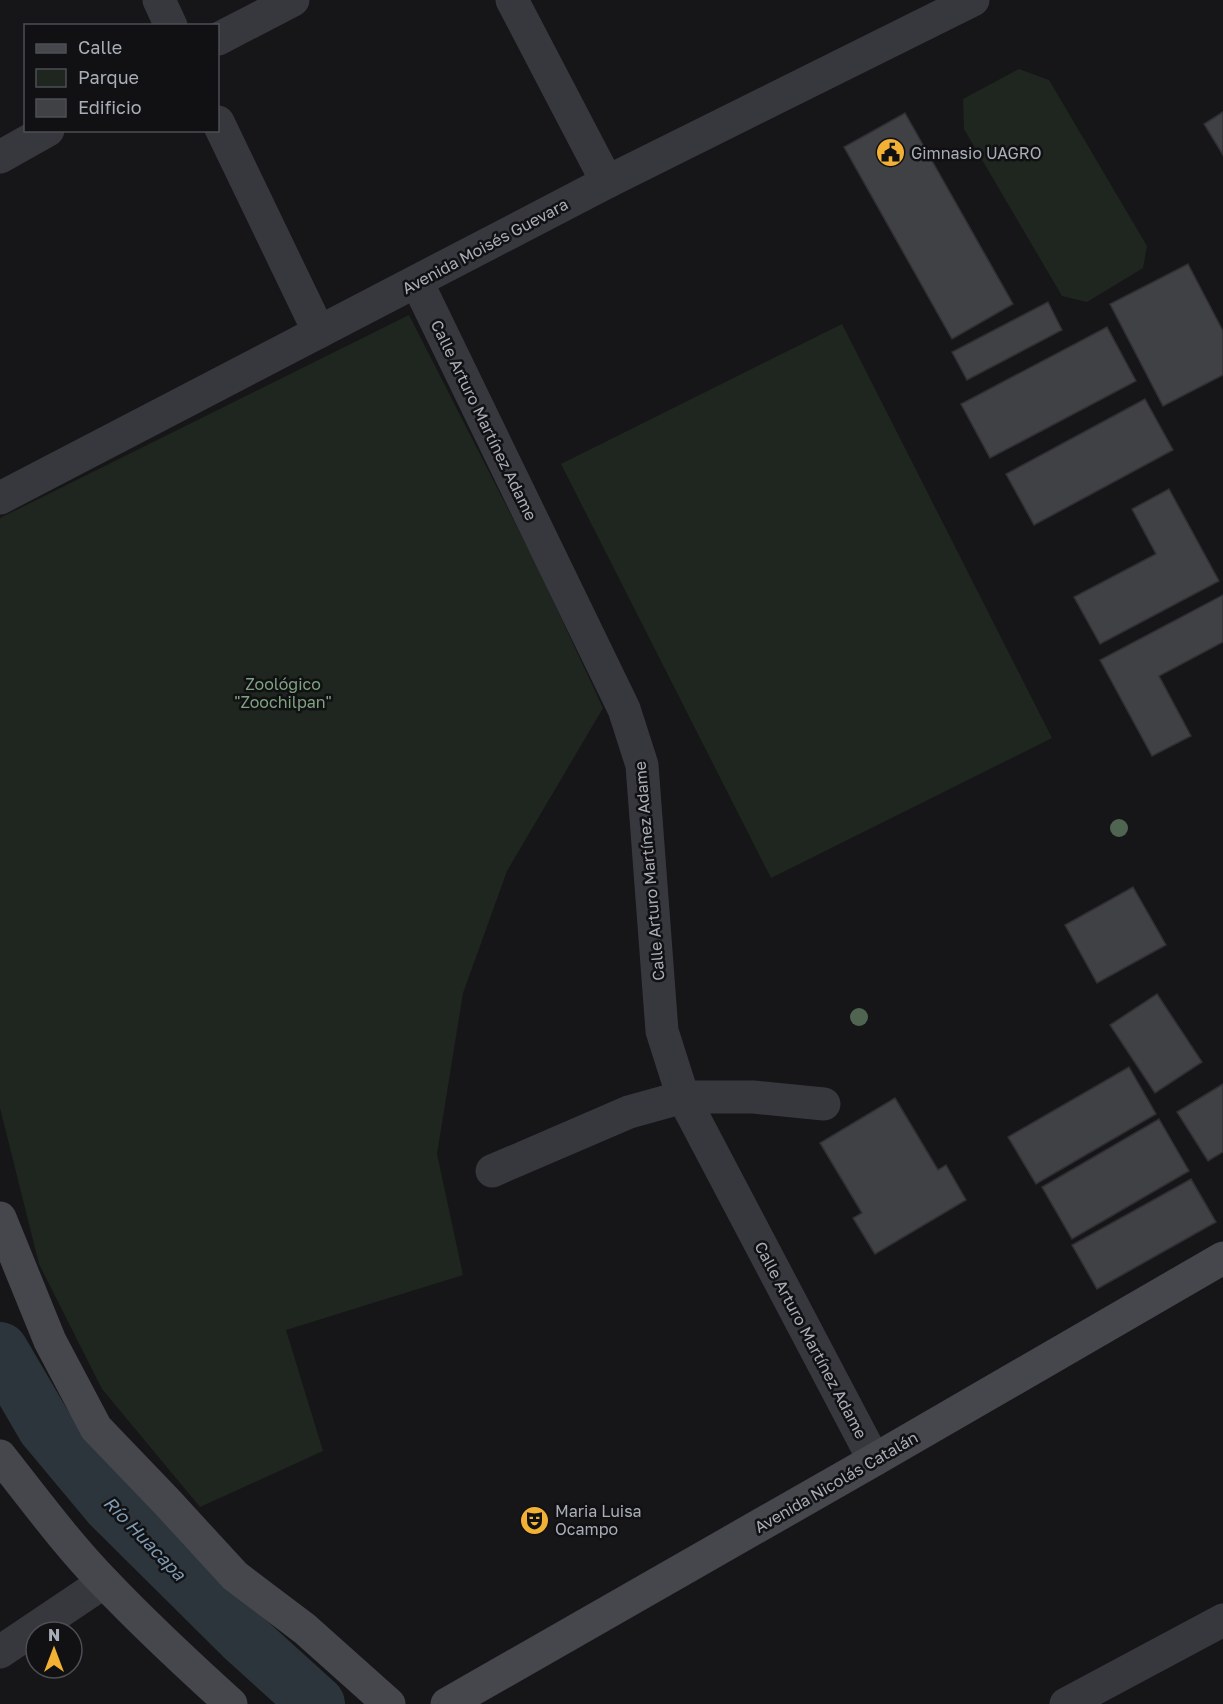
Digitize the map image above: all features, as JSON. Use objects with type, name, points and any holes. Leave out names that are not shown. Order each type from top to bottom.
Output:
[{"type":"main road","points":[[0,1218],[50,1341],[96,1428],[235,1576],[304,1629],[389,1704]]},
{"type":"main road","name":"Avenida Nicolás Catalán","points":[[447,1704],[1223,1258]]},
{"type":"main road","points":[[0,1456],[104,1582],[202,1679],[231,1704]]},
{"type":"street","points":[[159,0],[170,24]]},
{"type":"street","points":[[219,38],[293,0]]},
{"type":"street","points":[[512,0],[607,182]]},
{"type":"street","name":"Avenida Moisés Guevara","points":[[0,498],[607,182],[971,1]]},
{"type":"street","points":[[219,124],[319,332]]},
{"type":"street","points":[[0,157],[44,132]]},
{"type":"street","name":"Calle Arturo Martínez Adame","points":[[417,282],[624,709],[642,765],[663,1031],[683,1097],[874,1460]]},
{"type":"street","points":[[492,1171],[629,1112],[683,1097],[753,1097],[824,1104]]},
{"type":"street","points":[[0,1652],[104,1582]]},
{"type":"street","points":[[1066,1704],[1223,1620]]},
{"type":"green space","points":[[1019,69],[1049,80],[1147,246],[1143,268],[1087,302],[1062,296],[964,129],[963,99]]},
{"type":"green space","name":"Zoológico \"Zoochilpan\"","points":[[409,315],[536,564],[603,708],[507,871],[463,993],[437,1154],[463,1275],[286,1330],[323,1451],[200,1507],[102,1389],[39,1264],[0,1108],[0,518]]},
{"type":"green space","points":[[842,324],[1052,738],[771,878],[561,464]]},
{"type":"building","points":[[1223,112],[1223,155],[1204,124]]},
{"type":"building","points":[[905,113],[1013,304],[952,339],[844,147]]},
{"type":"building","points":[[1188,264],[1223,331],[1223,375],[1163,406],[1110,304]]},
{"type":"building","points":[[1048,302],[1062,330],[967,380],[952,352]]},
{"type":"building","points":[[1107,327],[1136,381],[990,458],[961,404]]},
{"type":"building","points":[[1145,399],[1173,450],[1034,525],[1006,474]]},
{"type":"building","points":[[1169,489],[1219,581],[1100,644],[1074,597],[1156,554],[1132,509]]},
{"type":"building","points":[[1223,595],[1223,642],[1159,676],[1191,736],[1152,756],[1100,660]]},
{"type":"building","points":[[1133,887],[1166,945],[1097,983],[1065,925]]},
{"type":"building","points":[[1157,994],[1202,1062],[1155,1093],[1110,1025]]},
{"type":"building","points":[[1129,1067],[1156,1114],[1036,1184],[1008,1137]]},
{"type":"building","points":[[1223,1084],[1223,1152],[1208,1161],[1177,1112]]},
{"type":"building","points":[[895,1098],[938,1170],[946,1165],[966,1200],[875,1254],[853,1218],[862,1213],[820,1143]]},
{"type":"building","points":[[1159,1119],[1189,1171],[1072,1239],[1042,1187]]},
{"type":"building","points":[[1191,1179],[1216,1222],[1097,1289],[1072,1245]]},
{"type":"waterway","name":"Río Huacapa","points":[[0,1350],[45,1427],[111,1506],[242,1636],[317,1704]]},
{"type":"place","name":"Gimnasio UAGRO","points":[[890,153]]},
{"type":"place","name":"Maria Luisa Ocampo","points":[[534,1520]]}]
